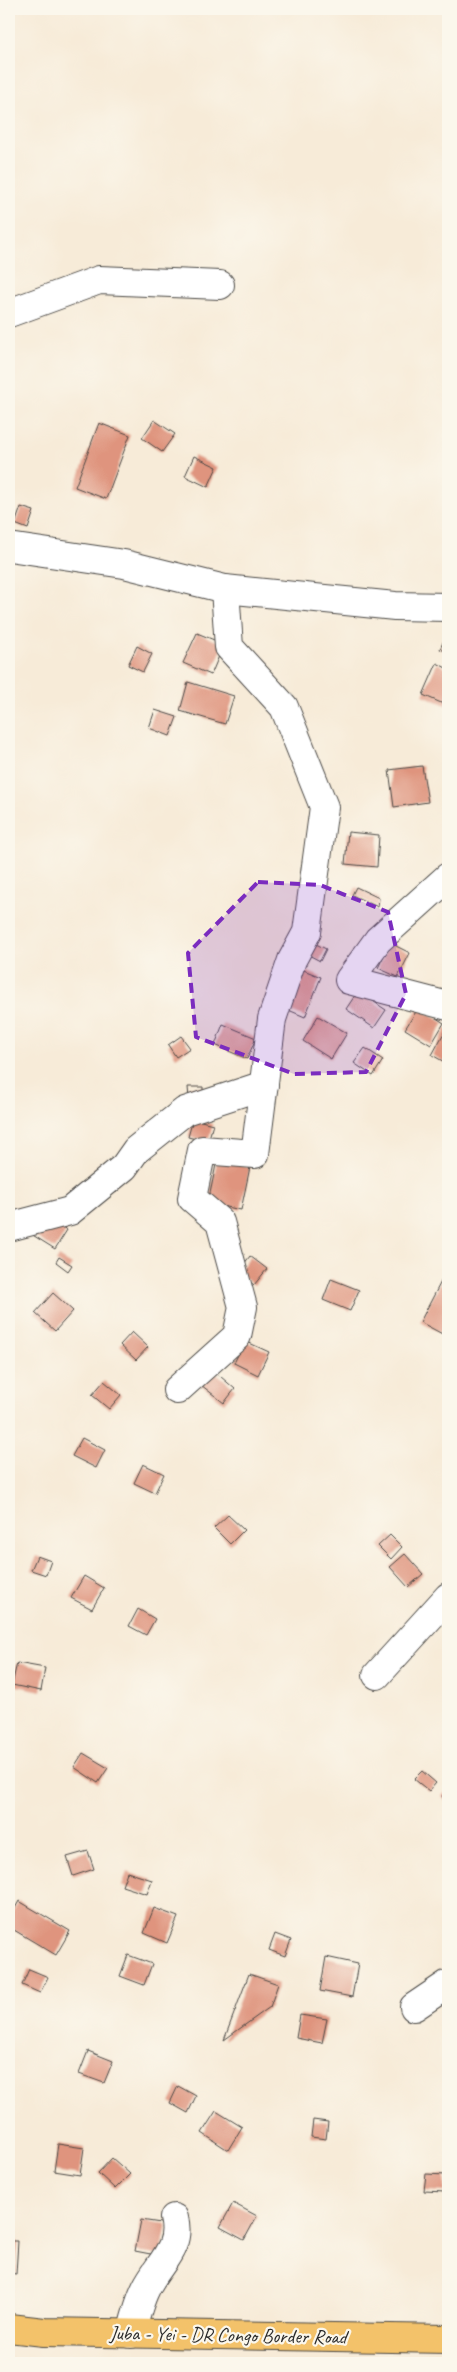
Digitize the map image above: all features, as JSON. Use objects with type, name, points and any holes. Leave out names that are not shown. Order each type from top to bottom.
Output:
[{"type":"main road","name":"Juba - Yei - DR Congo Border Road","points":[[9,2328],[44,2332],[448,2339]]},
{"type":"street","points":[[9,313],[98,280],[220,284]]},
{"type":"street","points":[[9,547],[124,564],[225,589],[395,606],[448,607]]},
{"type":"street","points":[[177,1390],[236,1336],[243,1307],[220,1222],[192,1198],[202,1150],[255,1154],[272,1020],[292,960],[307,932],[324,807],[284,708],[229,647],[225,589]]},
{"type":"street","points":[[448,877],[378,940],[349,980],[448,1006]]},
{"type":"street","points":[[9,1227],[70,1211],[124,1167],[136,1150],[186,1111],[264,1085]]},
{"type":"street","points":[[377,1675],[448,1597]]},
{"type":"street","points":[[414,2007],[448,1984]]},
{"type":"street","points":[[131,2334],[144,2291],[155,2271],[172,2249],[177,2232],[174,2218]]},
{"type":"highlighted area","points":[[258,882],[320,885],[388,912],[406,994],[366,1072],[294,1074],[196,1037],[188,953]]},
{"type":"building","points":[[154,420],[175,434],[162,452],[142,438]]},
{"type":"building","points":[[99,423],[130,435],[106,499],[75,487]]},
{"type":"building","points":[[194,456],[217,467],[208,487],[185,476]]},
{"type":"building","points":[[21,507],[34,511],[28,529],[15,524]]},
{"type":"building","points":[[448,631],[448,652],[440,649]]},
{"type":"building","points":[[197,633],[224,644],[211,675],[183,663]]},
{"type":"building","points":[[137,646],[152,654],[143,672],[128,665]]},
{"type":"building","points":[[437,663],[448,669],[448,706],[423,695]]},
{"type":"building","points":[[188,682],[234,696],[225,724],[180,711]]},
{"type":"building","points":[[155,710],[177,717],[170,736],[149,728]]},
{"type":"building","points":[[422,766],[428,802],[394,807],[389,770]]},
{"type":"building","points":[[348,832],[379,835],[377,867],[345,864]]},
{"type":"building","points":[[356,887],[379,898],[378,907],[352,895]]},
{"type":"building","points":[[312,942],[326,949],[320,961],[307,954]]},
{"type":"building","points":[[390,943],[410,953],[398,977],[378,968]]},
{"type":"building","points":[[296,967],[321,977],[305,1017],[279,1006]]},
{"type":"building","points":[[358,991],[386,1010],[374,1028],[346,1009]]},
{"type":"building","points":[[419,1007],[444,1023],[431,1045],[405,1029]]},
{"type":"building","points":[[318,1016],[347,1033],[331,1059],[303,1041]]},
{"type":"building","points":[[223,1024],[256,1038],[247,1059],[215,1045]]},
{"type":"building","points":[[446,1029],[448,1030],[448,1064],[432,1055]]},
{"type":"building","points":[[181,1036],[190,1048],[176,1057],[168,1045]]},
{"type":"building","points":[[365,1048],[383,1060],[373,1076],[354,1063]]},
{"type":"building","points":[[188,1087],[203,1087],[203,1099],[189,1099]]},
{"type":"building","points":[[193,1119],[213,1124],[208,1142],[188,1137]]},
{"type":"building","points":[[217,1160],[250,1167],[241,1210],[208,1203]]},
{"type":"building","points":[[43,1215],[67,1230],[55,1249],[31,1234]]},
{"type":"building","points":[[250,1256],[267,1269],[254,1285],[238,1272]]},
{"type":"building","points":[[59,1257],[72,1265],[68,1271],[56,1262]]},
{"type":"building","points":[[444,1276],[448,1279],[448,1337],[420,1322]]},
{"type":"building","points":[[331,1279],[359,1290],[350,1311],[323,1300]]},
{"type":"building","points":[[53,1293],[73,1311],[55,1331],[35,1313]]},
{"type":"building","points":[[132,1332],[148,1347],[136,1360],[120,1345]]},
{"type":"building","points":[[245,1341],[269,1352],[258,1375],[234,1363]]},
{"type":"building","points":[[213,1370],[235,1389],[224,1403],[201,1385]]},
{"type":"building","points":[[104,1381],[121,1395],[109,1409],[92,1395]]},
{"type":"building","points":[[82,1438],[105,1450],[96,1468],[72,1456]]},
{"type":"building","points":[[143,1464],[164,1474],[155,1493],[134,1483]]},
{"type":"building","points":[[228,1515],[244,1530],[230,1544],[214,1528]]},
{"type":"building","points":[[390,1535],[402,1547],[391,1559],[378,1546]]},
{"type":"building","points":[[405,1554],[423,1574],[408,1587],[390,1567]]},
{"type":"building","points":[[37,1556],[51,1561],[46,1575],[31,1570]]},
{"type":"building","points":[[84,1576],[104,1588],[92,1609],[71,1598]]},
{"type":"building","points":[[138,1609],[155,1619],[146,1635],[129,1626]]},
{"type":"building","points":[[17,1663],[45,1668],[41,1691],[12,1685]]},
{"type":"building","points":[[83,1753],[108,1768],[98,1783],[74,1767]]},
{"type":"building","points":[[422,1771],[436,1783],[429,1791],[414,1779]]},
{"type":"building","points":[[448,1790],[448,1803],[442,1796]]},
{"type":"building","points":[[88,1851],[94,1869],[73,1876],[67,1857]]},
{"type":"building","points":[[127,1872],[152,1880],[147,1894],[122,1886]]},
{"type":"building","points":[[19,1901],[70,1931],[56,1955],[9,1927],[9,1919]]},
{"type":"building","points":[[154,1908],[178,1917],[167,1943],[144,1933]]},
{"type":"building","points":[[275,1934],[291,1940],[285,1956],[269,1950]]},
{"type":"building","points":[[128,1955],[152,1964],[144,1985],[120,1976]]},
{"type":"building","points":[[326,1957],[358,1964],[352,1997],[320,1991]]},
{"type":"building","points":[[29,1969],[48,1977],[40,1993],[22,1985]]},
{"type":"building","points":[[249,1974],[278,1984],[270,2007],[224,2040]]},
{"type":"building","points":[[300,2015],[327,2019],[322,2043],[296,2038]]},
{"type":"building","points":[[88,2051],[113,2061],[104,2083],[79,2074]]},
{"type":"building","points":[[178,2086],[196,2096],[188,2113],[170,2103]]},
{"type":"building","points":[[216,2111],[242,2127],[228,2150],[202,2133]]},
{"type":"building","points":[[313,2120],[328,2122],[326,2139],[311,2137]]},
{"type":"building","points":[[58,2144],[84,2148],[80,2175],[54,2171]]},
{"type":"building","points":[[112,2158],[130,2174],[115,2189],[98,2173]]},
{"type":"building","points":[[426,2174],[446,2175],[445,2192],[424,2191]]},
{"type":"building","points":[[233,2203],[257,2216],[244,2240],[220,2227]]},
{"type":"building","points":[[141,2220],[167,2224],[161,2256],[135,2251]]},
{"type":"building","points":[[9,2241],[18,2241],[16,2274],[9,2273]]}]
